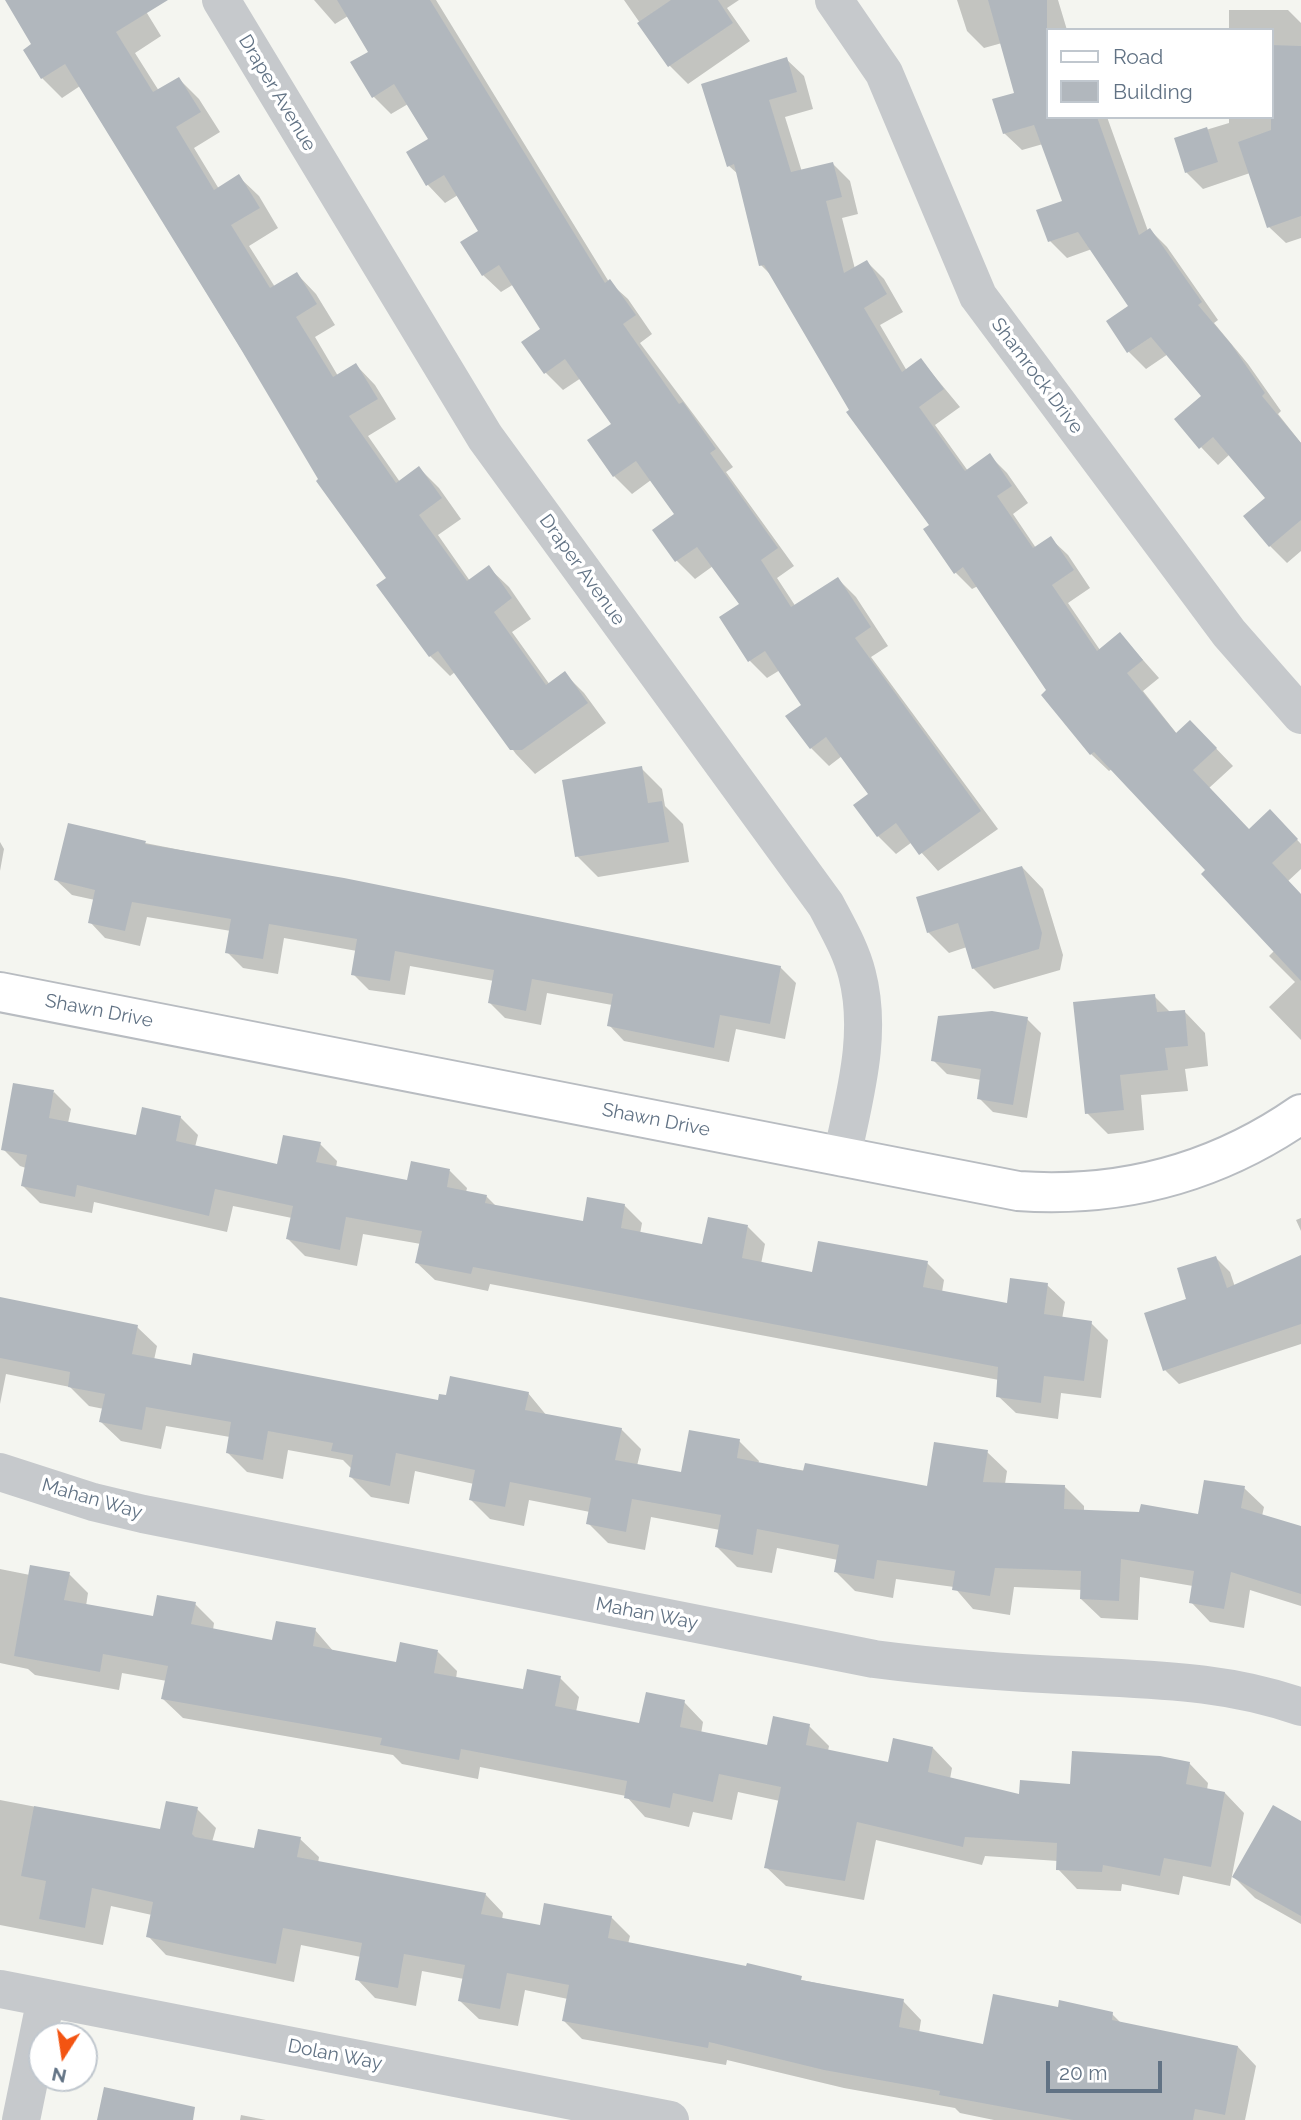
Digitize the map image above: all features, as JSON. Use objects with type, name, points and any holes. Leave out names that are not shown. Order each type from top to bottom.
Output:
[{"type":"street","name":"Draper Avenue","points":[[221,0],[485,437],[826,905],[851,954],[862,993],[861,1058],[842,1157]]},
{"type":"street","name":"Shamrock Drive","points":[[834,0],[884,73],[978,296],[1229,633],[1301,715]]},
{"type":"street","name":"Shawn Drive","points":[[0,992],[1018,1191],[1107,1191],[1164,1178],[1241,1150],[1301,1114]]},
{"type":"street","name":"Mahan Way","points":[[0,1472],[93,1502],[143,1514],[874,1659],[986,1671],[1199,1682],[1238,1688],[1301,1707]]},
{"type":"street","name":"Dolan Way","points":[[0,1989],[622,2115],[670,2120]]},
{"type":"street","points":[[21,2120],[46,1998]]},
{"type":"building","points":[[5,0],[168,0],[116,32],[153,92],[179,77],[201,112],[176,127],[214,190],[239,174],[260,208],[231,225],[270,288],[297,272],[317,304],[296,317],[333,377],[356,363],[378,399],[349,416],[396,483],[419,466],[442,498],[419,515],[467,581],[489,565],[512,598],[494,612],[546,685],[565,671],[588,703],[522,750],[510,750],[438,651],[429,657],[376,585],[386,578],[316,481],[318,479],[242,351],[65,64],[41,79],[23,50],[31,44]]},
{"type":"building","points":[[337,0],[430,0],[605,283],[610,279],[636,315],[623,324],[679,404],[683,402],[716,449],[710,453],[778,548],[761,560],[791,607],[838,577],[871,627],[855,638],[981,811],[919,855],[896,823],[877,837],[853,805],[868,794],[826,737],[810,749],[785,716],[801,705],[765,651],[748,662],[719,617],[739,604],[697,547],[675,562],[652,530],[674,514],[636,461],[613,477],[587,440],[611,424],[565,359],[544,374],[521,342],[540,329],[499,265],[482,276],[460,242],[478,231],[444,175],[426,186],[406,152],[428,139],[394,84],[372,98],[350,62],[368,52]]},
{"type":"building","points":[[671,0],[718,0],[733,23],[668,67],[637,23]]},
{"type":"building","points":[[988,0],[1047,0],[1046,119],[1098,119],[1139,235],[1150,228],[1202,302],[1198,305],[1231,344],[1265,393],[1262,396],[1301,443],[1301,520],[1269,547],[1243,516],[1265,498],[1213,437],[1199,449],[1174,419],[1201,396],[1151,337],[1127,353],[1106,321],[1128,306],[1078,232],[1048,242],[1036,210],[1062,201],[1034,125],[1003,134],[992,99],[1014,93]]},
{"type":"building","points":[[1273,45],[1301,46],[1301,216],[1267,228],[1238,142],[1271,130]]},
{"type":"building","points":[[787,57],[797,92],[769,100],[791,172],[833,162],[842,197],[826,201],[844,273],[867,260],[887,294],[864,308],[902,372],[921,358],[944,389],[919,407],[965,471],[990,453],[1012,486],[997,496],[1033,548],[1051,536],[1074,570],[1052,585],[1097,651],[1120,632],[1143,660],[1127,673],[1176,733],[1190,720],[1217,748],[1193,770],[1249,829],[1270,809],[1298,839],[1272,863],[1301,894],[1301,981],[1201,874],[1205,870],[1094,752],[1090,755],[1041,695],[1046,690],[963,567],[954,574],[923,529],[929,525],[846,412],[849,410],[764,265],[759,266],[734,164],[727,167],[701,84]]},
{"type":"building","points":[[1207,127],[1218,162],[1185,173],[1174,138]]},
{"type":"building","points":[[642,766],[648,803],[662,801],[669,842],[575,857],[562,780]]},
{"type":"building","points":[[68,823],[146,841],[145,844],[344,878],[781,966],[770,1024],[720,1015],[714,1048],[607,1026],[613,994],[532,979],[526,1011],[488,1003],[494,970],[395,951],[390,981],[351,975],[357,939],[269,924],[263,959],[225,953],[231,919],[132,902],[125,931],[88,923],[95,890],[54,880]]},
{"type":"building","points":[[1022,866],[1042,933],[1039,949],[972,969],[958,923],[927,933],[916,897]]},
{"type":"building","points":[[1155,994],[1157,1012],[1185,1010],[1188,1046],[1165,1048],[1168,1070],[1120,1075],[1124,1110],[1085,1114],[1073,1002]]},
{"type":"building","points":[[992,1011],[1028,1017],[1013,1105],[977,1099],[981,1069],[931,1061],[938,1016]]},
{"type":"building","points":[[13,1083],[54,1090],[49,1118],[136,1135],[142,1107],[181,1116],[176,1141],[277,1164],[283,1135],[321,1142],[316,1162],[407,1180],[411,1161],[450,1169],[447,1187],[487,1195],[485,1203],[583,1221],[587,1197],[625,1204],[621,1228],[702,1244],[708,1217],[748,1225],[742,1258],[812,1272],[818,1241],[928,1261],[923,1287],[1007,1303],[1010,1278],[1048,1283],[1044,1314],[1092,1321],[1084,1381],[1044,1376],[1041,1403],[996,1397],[998,1367],[473,1267],[471,1274],[415,1263],[422,1231],[346,1217],[340,1250],[286,1239],[293,1206],[215,1189],[209,1216],[77,1185],[75,1197],[21,1186],[27,1155],[1,1150]]},
{"type":"building","points":[[1301,1255],[1301,1324],[1163,1371],[1144,1313],[1186,1299],[1177,1268],[1216,1256],[1227,1288]]},
{"type":"building","points":[[0,1297],[138,1325],[132,1354],[191,1365],[193,1353],[438,1400],[439,1394],[446,1395],[450,1376],[529,1392],[525,1410],[622,1428],[615,1460],[681,1472],[689,1430],[740,1439],[737,1458],[803,1471],[805,1463],[927,1486],[934,1442],[988,1450],[983,1482],[1065,1485],[1064,1509],[1139,1512],[1141,1504],[1198,1514],[1204,1480],[1245,1486],[1241,1508],[1301,1526],[1301,1594],[1231,1572],[1224,1609],[1189,1603],[1194,1571],[1121,1559],[1119,1601],[1080,1599],[1081,1571],[995,1568],[990,1596],[952,1590],[955,1571],[877,1560],[874,1579],[834,1572],[839,1545],[757,1529],[753,1555],[715,1547],[721,1515],[632,1499],[626,1532],[586,1524],[591,1498],[510,1482],[505,1507],[469,1500],[475,1470],[396,1453],[390,1486],[349,1477],[353,1455],[331,1451],[333,1443],[268,1431],[263,1460],[226,1453],[231,1422],[146,1407],[142,1430],[99,1422],[105,1394],[68,1387],[70,1372],[0,1358]]},
{"type":"building","points":[[30,1565],[70,1572],[64,1600],[153,1616],[157,1595],[196,1602],[191,1624],[272,1640],[276,1621],[316,1628],[313,1646],[396,1662],[400,1642],[438,1650],[434,1673],[523,1689],[527,1669],[561,1676],[555,1706],[639,1723],[646,1692],[685,1700],[680,1727],[767,1745],[773,1716],[810,1724],[806,1745],[888,1762],[893,1738],[933,1747],[928,1772],[1019,1794],[1020,1780],[1070,1784],[1072,1751],[1160,1756],[1190,1762],[1186,1784],[1225,1792],[1211,1867],[1164,1858],[1160,1876],[1103,1865],[1102,1872],[1056,1870],[1057,1843],[965,1837],[963,1847],[857,1822],[845,1881],[764,1868],[781,1787],[719,1774],[713,1802],[673,1793],[670,1808],[624,1798],[627,1781],[461,1749],[459,1760],[380,1745],[382,1738],[161,1699],[168,1666],[103,1654],[100,1672],[14,1656]]},
{"type":"building","points":[[166,1801],[198,1807],[192,1834],[195,1837],[254,1848],[258,1829],[301,1837],[297,1857],[486,1893],[481,1914],[540,1925],[544,1903],[612,1916],[608,1938],[746,1966],[747,1963],[802,1976],[801,1980],[904,1999],[899,2027],[983,2044],[993,1994],[1058,2007],[1059,2000],[1113,2012],[1112,2020],[1238,2046],[1225,2115],[1195,2109],[1193,2120],[1073,2120],[939,2095],[940,2091],[824,2070],[709,2042],[708,2048],[562,2021],[569,1985],[507,1973],[500,2009],[458,2001],[465,1965],[404,1954],[398,1988],[355,1980],[362,1943],[283,1928],[276,1964],[230,1955],[146,1937],[153,1902],[92,1888],[85,1928],[39,1919],[46,1881],[21,1876],[34,1806],[160,1829]]},
{"type":"building","points":[[1273,1805],[1301,1821],[1301,1916],[1232,1877]]},
{"type":"building","points":[[104,2087],[195,2107],[193,2120],[97,2120]]}]
